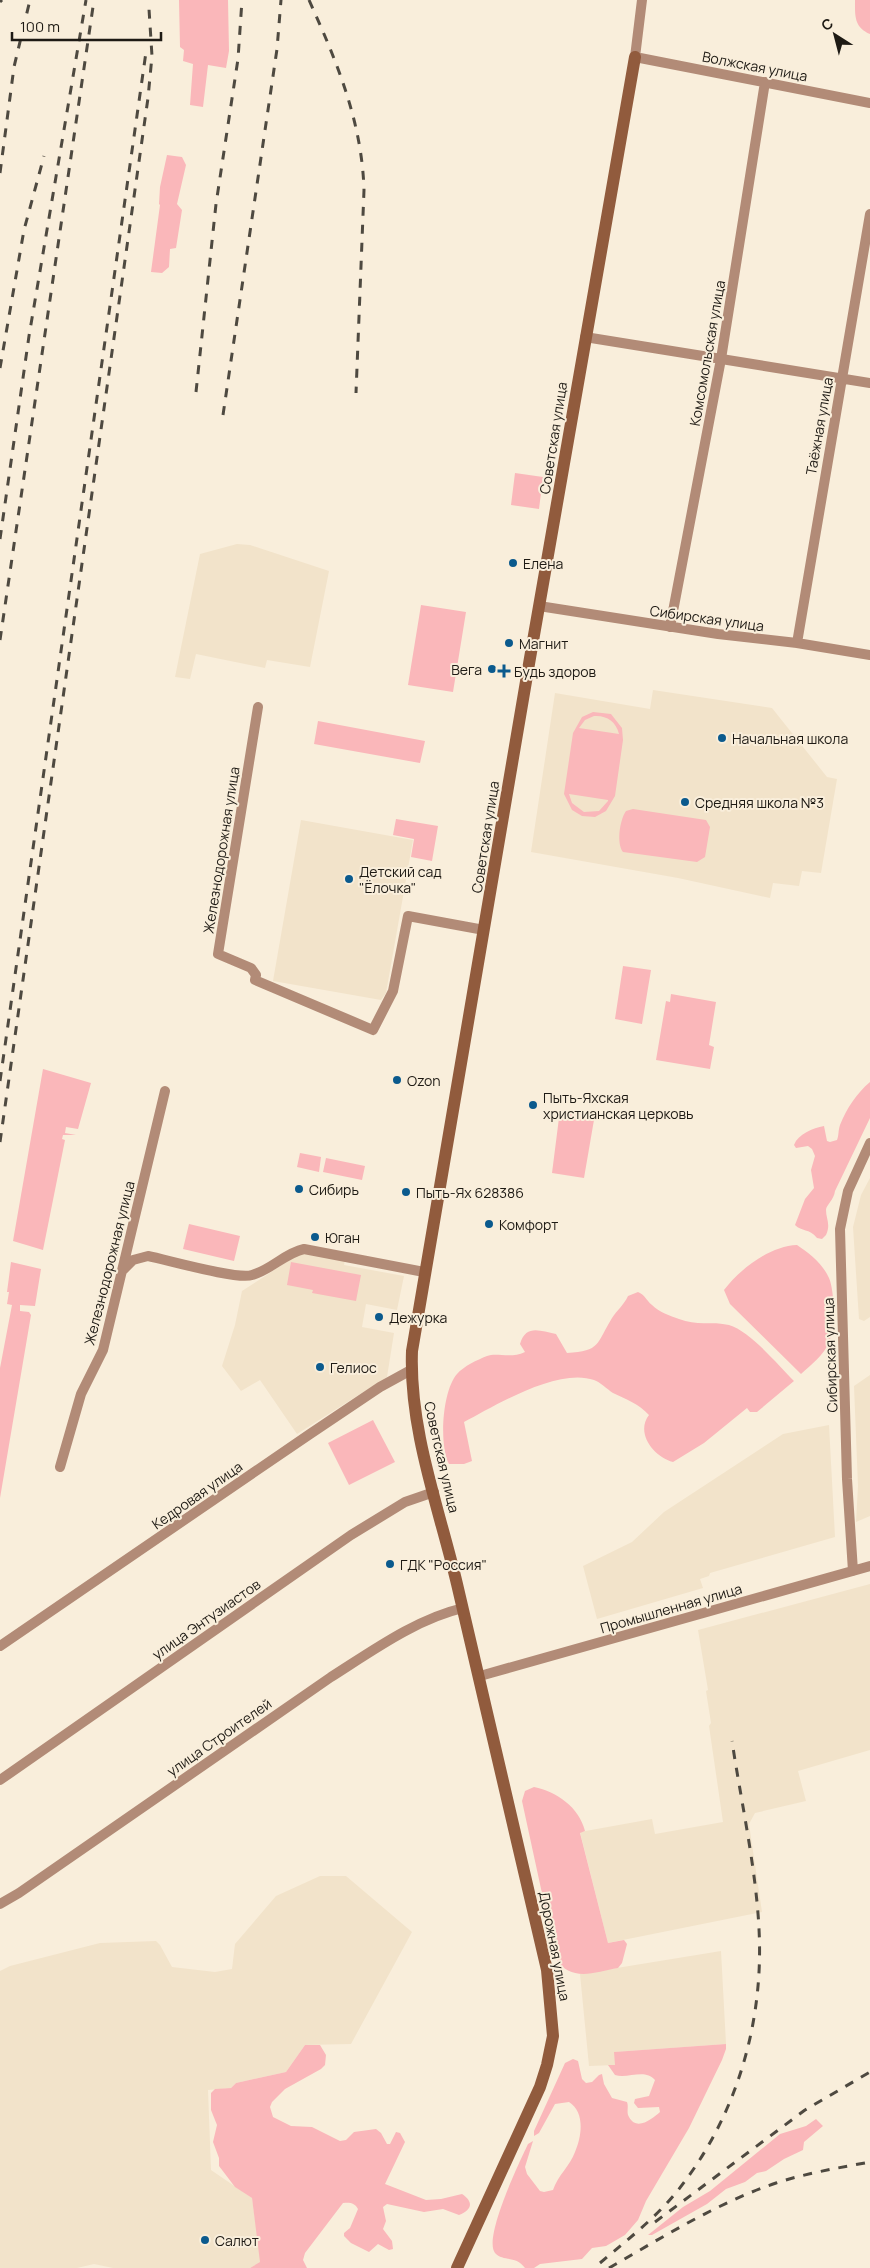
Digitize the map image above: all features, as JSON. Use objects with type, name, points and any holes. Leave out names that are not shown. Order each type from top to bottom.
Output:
[{"type":"street","name":"Советская улица","points":[[480,1676],[416,1418],[411,1370],[414,1331],[635,57],[642,0]]},
{"type":"street","name":"Волжская улица","points":[[635,57],[870,103]]},
{"type":"street","name":"Комсомольская улица","points":[[670,627],[720,358],[765,82]]},
{"type":"street","name":"Таёжная улица","points":[[797,643],[870,214]]},
{"type":"street","points":[[585,337],[870,383]]},
{"type":"street","name":"Сибирская улица","points":[[540,606],[670,627],[797,643],[870,655]]},
{"type":"street","name":"Железнодорожная улица","points":[[258,707],[218,954],[251,968],[256,975],[255,980],[373,1030],[393,991],[408,916],[484,930]]},
{"type":"street","name":"Железнодорожная улица","points":[[60,1467],[81,1394],[103,1350],[165,1091]]},
{"type":"street","name":"Сибирская улица","points":[[853,1571],[847,1479],[840,1229],[848,1191],[870,1143]]},
{"type":"street","points":[[121,1272],[133,1260],[148,1256],[245,1277],[262,1271],[295,1251],[304,1249],[424,1272]]},
{"type":"street","name":"Кедровая улица","points":[[0,1646],[317,1429],[380,1387],[411,1370]]},
{"type":"street","name":"улица Энтузиастов","points":[[0,1780],[351,1535],[405,1502],[434,1492]]},
{"type":"street","name":"Промышленная улица","points":[[480,1676],[870,1566]]},
{"type":"street","name":"улица Строителей","points":[[0,1904],[19,1894],[338,1672],[436,1617],[463,1608]]},
{"type":"street","name":"Дорожная улица","points":[[457,2268],[540,2087],[553,2036],[547,1970],[480,1676]]},
{"type":"shaded area","points":[[179,0],[228,0],[229,51],[226,68],[208,65],[203,107],[190,105],[193,64],[183,61],[184,50],[180,47]]},
{"type":"shaded area","points":[[855,0],[870,0],[870,34],[861,28],[856,20]]},
{"type":"shaded area","points":[[167,155],[182,157],[186,165],[177,204],[182,210],[176,248],[170,249],[169,267],[162,273],[151,272],[160,205],[160,187]]},
{"type":"shaded area","points":[[515,473],[543,477],[539,509],[511,505]]},
{"type":"shaded area","points":[[237,544],[250,545],[329,571],[310,667],[267,660],[265,668],[196,654],[190,679],[175,677],[200,554]]},
{"type":"shaded area","points":[[421,605],[466,612],[453,692],[408,685]]},
{"type":"shaded area","name":"Средняя школа №3","points":[[653,690],[772,708],[827,777],[837,779],[821,873],[802,871],[799,886],[773,883],[770,898],[678,878],[531,852],[555,693],[650,709]]},
{"type":"shaded area","points":[[593,712],[611,714],[622,728],[623,740],[615,796],[606,811],[595,817],[582,816],[572,810],[564,794],[573,733],[582,717]],"holes":[[[594,716],[603,717],[613,722],[619,734],[579,728],[585,720]],[[569,794],[608,800],[608,801],[599,811],[584,812],[572,803]]]},
{"type":"shaded area","points":[[318,721],[425,741],[420,763],[314,744]]},
{"type":"shaded area","points":[[633,809],[706,820],[710,827],[705,857],[697,862],[623,852],[619,838],[621,825],[626,811]]},
{"type":"shaded area","points":[[396,819],[438,826],[432,861],[411,857],[414,839],[393,835]]},
{"type":"shaded area","name":"Детский сад \"Ёлочка\"","points":[[301,820],[413,840],[386,993],[381,1000],[273,981]]},
{"type":"shaded area","points":[[623,966],[651,970],[642,1024],[615,1019]]},
{"type":"shaded area","points":[[671,994],[716,1002],[709,1045],[714,1047],[710,1069],[656,1060],[666,1001],[670,1002]]},
{"type":"shaded area","points":[[43,1069],[91,1083],[78,1129],[66,1127],[65,1133],[76,1135],[63,1135],[62,1139],[65,1140],[43,1250],[13,1241]]},
{"type":"shaded area","points":[[870,1082],[870,1118],[826,1208],[828,1225],[826,1235],[822,1239],[817,1238],[795,1225],[805,1199],[814,1188],[811,1170],[815,1156],[812,1149],[808,1146],[796,1148],[794,1145],[806,1132],[824,1126],[827,1141],[837,1140],[840,1125],[849,1107],[860,1091]]},
{"type":"shaded area","points":[[560,1110],[595,1114],[584,1178],[552,1173]]},
{"type":"shaded area","points":[[300,1153],[321,1157],[319,1172],[297,1167]]},
{"type":"shaded area","points":[[326,1158],[365,1166],[362,1180],[323,1172]]},
{"type":"shaded area","points":[[870,1178],[870,1317],[864,1321],[859,1319],[853,1227],[861,1195]]},
{"type":"shaded area","points":[[189,1224],[240,1236],[234,1261],[183,1249]]},
{"type":"shaded area","points":[[797,1245],[823,1268],[831,1284],[833,1301],[831,1336],[827,1347],[801,1374],[730,1304],[724,1290],[738,1274],[756,1260],[776,1250]]},
{"type":"shaded area","points":[[302,1252],[345,1260],[344,1265],[404,1276],[397,1310],[366,1304],[362,1327],[394,1333],[387,1377],[297,1434],[260,1380],[241,1391],[222,1366],[235,1325],[242,1291]]},
{"type":"shaded area","points":[[11,1262],[41,1269],[35,1306],[20,1305],[20,1311],[29,1312],[31,1315],[0,1498],[0,1368],[12,1305],[7,1304]]},
{"type":"shaded area","points":[[291,1262],[361,1275],[356,1301],[312,1293],[313,1290],[287,1285]]},
{"type":"shaded area","points":[[638,1292],[661,1312],[672,1317],[685,1321],[723,1324],[737,1328],[755,1341],[794,1381],[757,1412],[750,1412],[747,1408],[704,1443],[673,1462],[653,1450],[645,1436],[644,1429],[649,1415],[632,1402],[613,1393],[594,1380],[579,1377],[545,1383],[509,1398],[464,1422],[472,1461],[464,1464],[449,1464],[443,1432],[445,1405],[452,1382],[460,1371],[487,1356],[514,1355],[525,1352],[520,1344],[526,1334],[534,1330],[556,1334],[567,1353],[592,1348],[600,1340],[612,1318],[628,1296]]},
{"type":"shaded area","points":[[870,1375],[870,1516],[856,1522],[858,1486],[854,1386]]},
{"type":"shaded area","points":[[373,1420],[395,1462],[349,1485],[328,1443]]},
{"type":"shaded area","points":[[829,1425],[835,1537],[710,1573],[709,1576],[700,1579],[703,1588],[597,1619],[583,1566],[632,1542],[664,1512],[783,1434]]},
{"type":"shaded area","points":[[870,1584],[870,1750],[798,1771],[806,1801],[755,1813],[749,1824],[762,1912],[608,1943],[580,1832],[652,1819],[655,1834],[723,1822],[709,1726],[711,1723],[706,1691],[708,1690],[698,1630]]},
{"type":"shaded area","points":[[534,1787],[543,1789],[566,1802],[582,1822],[585,1831],[580,1833],[608,1943],[624,1940],[627,1944],[622,1963],[618,1968],[584,1974],[576,1973],[568,1971],[556,1958],[522,1801],[525,1791]]},
{"type":"shaded area","points":[[320,1876],[346,1876],[412,1932],[351,2044],[305,2045],[286,2072],[236,2083],[231,2088],[208,2090],[211,2170],[252,2198],[261,2262],[250,2268],[113,2268],[94,2264],[77,2268],[0,2268],[0,1971],[10,1966],[100,1943],[156,1941],[172,1967],[215,1972],[232,1969],[235,1944],[276,1896]]},
{"type":"shaded area","points":[[721,1951],[726,2044],[615,2052],[615,2065],[589,2066],[580,1974]]},
{"type":"shaded area","points":[[726,2044],[722,2060],[689,2128],[646,2201],[638,2220],[625,2235],[606,2246],[592,2248],[582,2259],[540,2264],[534,2268],[525,2268],[518,2261],[498,2256],[495,2253],[493,2245],[494,2232],[498,2216],[528,2144],[533,2141],[525,2167],[527,2174],[540,2191],[553,2190],[573,2157],[581,2125],[578,2112],[569,2102],[555,2104],[539,2133],[534,2136],[534,2131],[565,2063],[573,2059],[578,2061],[582,2079],[586,2083],[592,2082],[602,2074],[604,2084],[612,2098],[627,2102],[629,2117],[632,2121],[640,2124],[660,2112],[659,2107],[638,2108],[634,2103],[635,2099],[649,2096],[655,2080],[641,2074],[615,2075],[608,2065],[615,2065],[614,2052]]},
{"type":"shaded area","points":[[305,2045],[320,2045],[326,2055],[325,2065],[285,2089],[272,2102],[270,2107],[273,2117],[291,2126],[312,2127],[340,2141],[346,2140],[354,2132],[376,2129],[381,2133],[387,2144],[390,2144],[396,2132],[400,2133],[405,2142],[385,2184],[426,2200],[462,2194],[470,2203],[467,2211],[459,2215],[443,2209],[424,2212],[387,2204],[383,2207],[386,2221],[383,2229],[392,2241],[393,2249],[389,2250],[378,2244],[369,2252],[351,2243],[344,2236],[344,2233],[350,2228],[358,2209],[352,2203],[343,2203],[305,2253],[303,2260],[307,2268],[250,2268],[260,2262],[252,2198],[235,2187],[219,2166],[219,2158],[213,2142],[217,2125],[211,2110],[211,2093],[215,2089],[231,2088],[236,2083],[286,2072]]},
{"type":"shaded area","points":[[816,2119],[823,2126],[804,2142],[803,2150],[784,2159],[766,2171],[757,2173],[745,2182],[726,2189],[707,2204],[652,2235],[648,2235],[683,2207],[710,2191],[780,2134],[806,2126]]},
{"type":"railway","points":[[0,173],[14,67],[30,0]]},
{"type":"railway","points":[[0,539],[29,336],[86,0]]},
{"type":"railway","points":[[0,640],[94,0]]},
{"type":"railway","points":[[196,392],[216,204],[238,59],[242,0]]},
{"type":"railway","points":[[223,415],[277,49],[281,0]]},
{"type":"railway","points":[[309,0],[329,46],[346,93],[353,116],[362,165],[364,190],[356,393]]},
{"type":"railway","points":[[0,1142],[148,98],[152,56],[149,9]]},
{"type":"railway","points":[[0,1081],[146,52]]},
{"type":"railway","points":[[0,368],[24,230],[44,156]]},
{"type":"railway","points":[[600,2263],[658,2213],[675,2194],[696,2165],[715,2134],[730,2102],[742,2069],[751,2035],[757,2000],[759,1929],[752,1859],[732,1741]]},
{"type":"railway","points":[[655,2222],[805,2110],[870,2072]]},
{"type":"railway","points":[[609,2268],[691,2221],[754,2191],[799,2176],[870,2162]]},
{"type":"place","name":"Елена","points":[[513,563]]},
{"type":"place","name":"Магнит","points":[[509,643]]},
{"type":"place","name":"Вега","points":[[492,669]]},
{"type":"place","name":"Будь здоров","points":[[504,671]]},
{"type":"place","name":"Начальная школа","points":[[722,738]]},
{"type":"place","name":"Средняя школа №3","points":[[685,802]]},
{"type":"place","name":"Детский сад \"Ёлочка\"","points":[[349,879]]},
{"type":"place","name":"Ozon","points":[[397,1080]]},
{"type":"place","name":"Пыть-Яхская христианская церковь","points":[[533,1105]]},
{"type":"place","name":"Сибирь","points":[[299,1189]]},
{"type":"place","name":"Пыть-Ях 628386","points":[[406,1192]]},
{"type":"place","name":"Комфорт","points":[[489,1224]]},
{"type":"place","name":"Юган","points":[[315,1237]]},
{"type":"place","name":"Дежурка","points":[[379,1317]]},
{"type":"place","name":"Гелиос","points":[[320,1367]]},
{"type":"place","name":"ГДК \"Россия\"","points":[[390,1564]]},
{"type":"place","name":"Салют","points":[[205,2240]]}]
